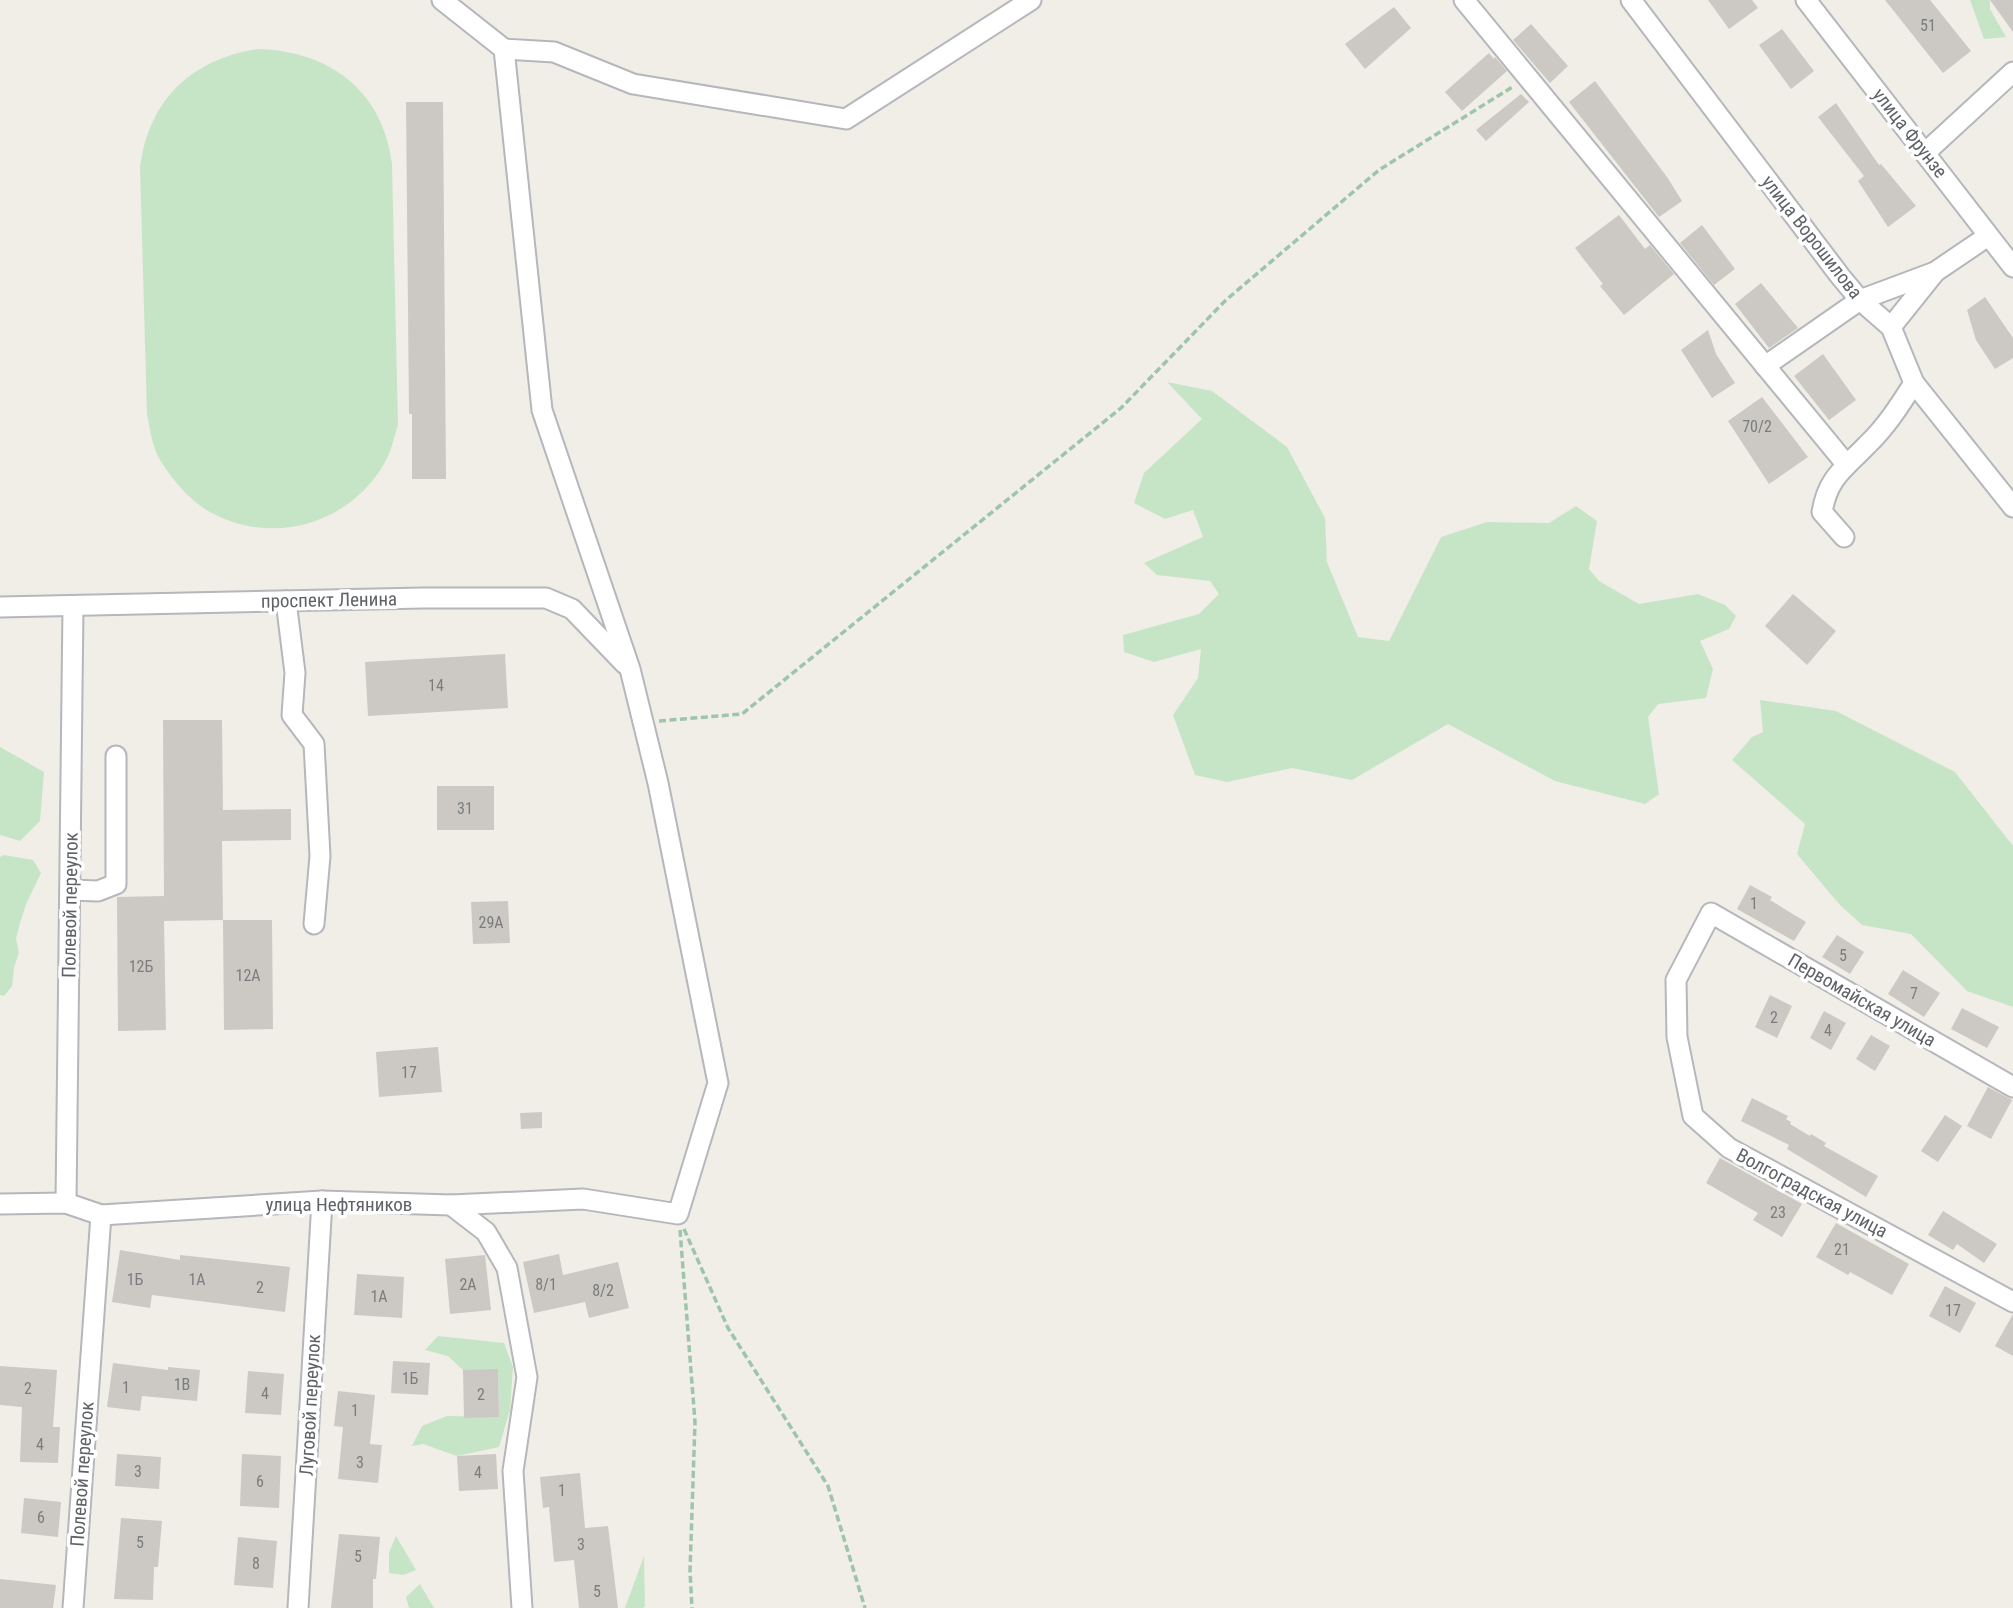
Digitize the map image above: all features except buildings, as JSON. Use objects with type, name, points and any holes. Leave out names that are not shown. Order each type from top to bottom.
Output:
[{"type":"street","points":[[442,0],[504,49],[554,52],[634,84],[846,119],[1031,0]]},
{"type":"street","points":[[1464,0],[1846,464]]},
{"type":"street","name":"улица Ворошилова","points":[[1631,0],[1860,300],[1891,327],[1914,383],[2013,507]]},
{"type":"street","name":"улица Фрунзе","points":[[1806,0],[2013,267]]},
{"type":"street","points":[[504,49],[542,410],[630,669],[659,783],[718,1083],[678,1214]]},
{"type":"street","points":[[1926,152],[2013,72]]},
{"type":"street","points":[[1765,366],[1860,300],[1935,272],[1988,236]]},
{"type":"street","points":[[1891,327],[1935,272]]},
{"type":"street","points":[[1844,537],[1822,512],[1825,492],[1846,464],[1896,412],[1914,383]]},
{"type":"street","name":"проспект Ленина","points":[[0,607],[546,598],[572,609],[630,669]]},
{"type":"street","points":[[286,601],[295,673],[292,715],[314,744],[320,856],[314,924]]},
{"type":"street","name":"Полевой переулок","points":[[66,1203],[73,606]]},
{"type":"street","points":[[70,890],[98,891],[116,884],[116,756]]},
{"type":"street","name":"Первомайская улица","points":[[1711,913],[2013,1087]]},
{"type":"street","name":"Волгоградская улица","points":[[1711,913],[1676,980],[1677,1037],[1693,1115],[1729,1148],[2013,1301]]},
{"type":"street","name":"улица Нефтяников","points":[[0,1204],[66,1203],[102,1215],[323,1201],[451,1205],[583,1199],[678,1214]]},
{"type":"street","name":"Луговой переулок","points":[[298,1608],[323,1201]]},
{"type":"street","points":[[451,1205],[486,1231],[507,1268],[527,1377],[513,1471],[522,1608]]},
{"type":"street","name":"Полевой переулок","points":[[73,1608],[102,1215]]},
{"type":"path","points":[[643,723],[742,714],[1121,408],[1226,300],[1379,170],[1528,78]]},
{"type":"path","points":[[678,1214],[695,1422],[690,1571],[692,1608]]},
{"type":"path","points":[[678,1214],[728,1328],[828,1486],[866,1608]]},
{"type":"green space","points":[[1970,0],[1990,0],[1990,9],[2006,37],[1984,39]]},
{"type":"green space","points":[[258,49],[308,58],[330,67],[349,80],[365,96],[377,116],[387,138],[392,164],[398,424],[394,440],[384,464],[369,485],[351,502],[330,515],[284,528],[260,528],[235,523],[196,503],[176,483],[160,460],[153,443],[147,414],[140,167],[145,143],[164,102],[178,86],[213,62]]},
{"type":"green space","points":[[1167,382],[1212,391],[1287,447],[1325,518],[1327,562],[1358,637],[1389,641],[1441,537],[1487,522],[1549,523],[1576,506],[1597,521],[1589,569],[1599,581],[1639,604],[1698,594],[1725,605],[1736,616],[1729,629],[1700,641],[1713,669],[1706,698],[1658,704],[1648,717],[1659,794],[1645,804],[1555,781],[1448,724],[1352,780],[1292,768],[1227,782],[1195,775],[1173,715],[1198,678],[1201,649],[1154,662],[1124,652],[1123,635],[1199,614],[1219,594],[1210,581],[1157,575],[1144,563],[1203,537],[1193,510],[1165,519],[1134,503],[1144,473],[1202,419]]},
{"type":"green space","points":[[1760,700],[1836,711],[1955,772],[2013,846],[2013,1007],[1967,991],[1911,934],[1862,925],[1839,904],[1797,854],[1805,824],[1732,760],[1752,737],[1763,732]]},
{"type":"green space","points":[[0,747],[44,772],[40,821],[20,841],[0,835]]},
{"type":"green space","points":[[4,855],[33,860],[41,873],[20,923],[16,939],[19,953],[12,986],[4,996],[0,995],[0,857]]},
{"type":"green space","points":[[438,1336],[504,1343],[513,1367],[510,1410],[499,1447],[457,1456],[423,1444],[412,1446],[422,1426],[447,1416],[499,1417],[498,1370],[463,1370],[448,1356],[425,1350]]},
{"type":"green space","points":[[396,1536],[416,1570],[403,1575],[389,1573],[389,1553]]},
{"type":"green space","points":[[644,1556],[645,1606],[625,1608]]},
{"type":"green space","points":[[420,1584],[434,1608],[409,1608],[406,1597]]}]
